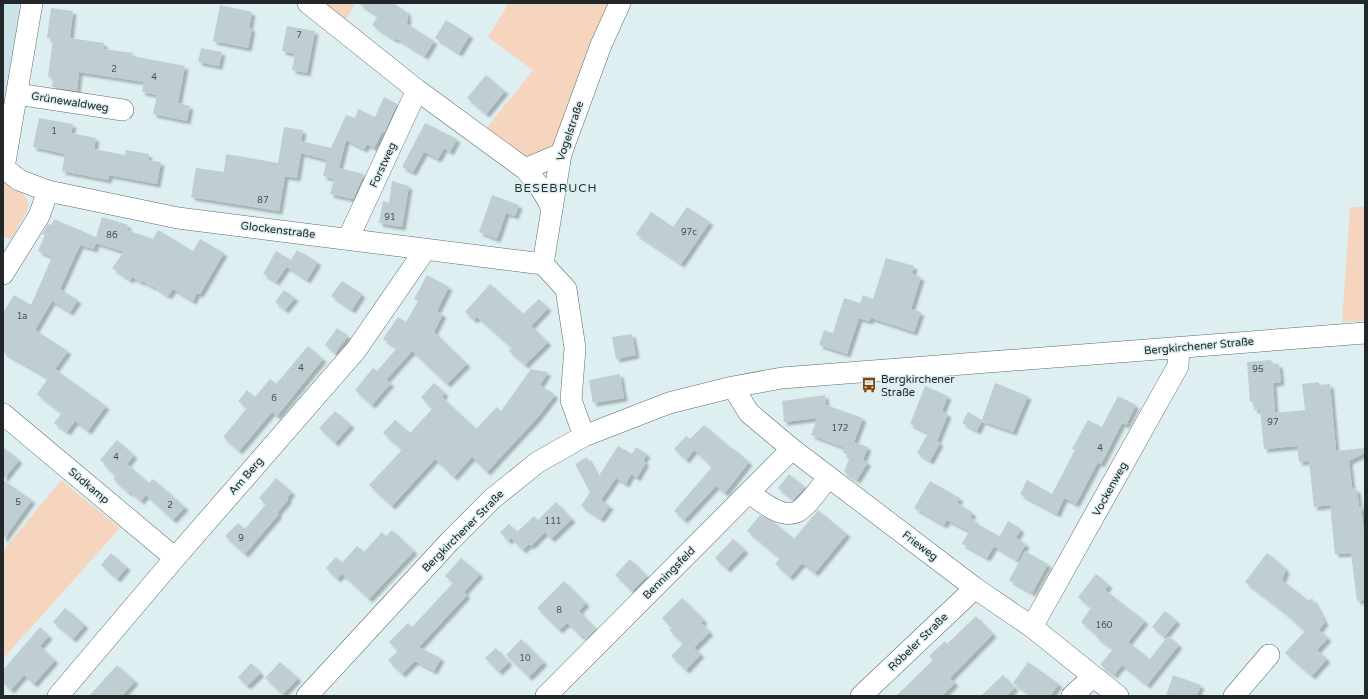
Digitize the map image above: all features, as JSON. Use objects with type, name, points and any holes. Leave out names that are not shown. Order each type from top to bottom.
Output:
[{"type":"street","name":"Glockenstraße","points":[[32,3],[3,168],[19,180],[48,191],[178,218],[543,264]]},
{"type":"street","points":[[308,3],[417,90],[525,169],[538,184],[552,209]]},
{"type":"street","name":"Vogelstraße","points":[[543,264],[561,154],[601,45],[620,3]]},
{"type":"street","name":"Forstweg","points":[[348,239],[417,90]]},
{"type":"street","name":"Grünewaldweg","points":[[17,94],[123,110]]},
{"type":"street","points":[[525,169],[561,154]]},
{"type":"street","points":[[3,274],[40,216],[48,191]]},
{"type":"street","name":"Am Berg","points":[[58,696],[175,558],[356,350],[425,250]]},
{"type":"street","points":[[543,264],[566,289],[575,348],[571,400],[584,436]]},
{"type":"street","name":"Bergkirchener Straße","points":[[307,696],[450,541],[492,499],[538,462],[584,436],[669,403],[733,387],[782,378],[1365,333]]},
{"type":"street","name":"Vockenweg","points":[[1032,627],[1178,366],[1179,348]]},
{"type":"street","name":"Frieweg","points":[[733,387],[748,413],[792,449],[975,588],[1032,627],[1118,696]]},
{"type":"street","name":"Südkamp","points":[[3,414],[175,558]]},
{"type":"street","name":"Benningsfeld","points":[[546,696],[792,449]]},
{"type":"street","points":[[749,492],[765,506],[783,513],[795,513],[804,507],[829,477]]},
{"type":"street","name":"Röbeler Straße","points":[[861,696],[975,588]]},
{"type":"street","points":[[1234,696],[1269,655]]},
{"type":"street","points":[[1072,696],[1093,677]]},
{"type":"shaded area","points":[[3,3],[27,3],[3,129]]},
{"type":"shaded area","points":[[323,3],[356,3],[345,20]]},
{"type":"shaded area","points":[[509,3],[624,3],[559,181],[486,129],[533,70],[488,37]]},
{"type":"shaded area","points":[[3,179],[14,190],[22,193],[28,201],[28,209],[11,239],[3,236]]},
{"type":"shaded area","points":[[1350,207],[1365,207],[1365,321],[1342,322]]},
{"type":"shaded area","points":[[61,480],[120,528],[3,659],[3,551]]},
{"type":"building","points":[[358,3],[393,3],[407,12],[408,20],[406,23],[434,41],[425,56],[396,38],[395,40],[372,25],[378,16]]},
{"type":"building","points":[[220,5],[252,12],[249,28],[252,28],[248,48],[213,41]]},
{"type":"building","points":[[51,8],[73,11],[70,38],[104,43],[103,49],[133,53],[132,56],[185,66],[178,103],[190,106],[187,121],[153,114],[157,95],[142,92],[144,82],[79,72],[77,91],[52,87],[53,78],[48,77],[53,39],[47,38]]},
{"type":"building","points":[[446,20],[470,35],[459,53],[435,38]]},
{"type":"building","points":[[287,26],[315,31],[307,73],[292,70],[295,54],[282,51]]},
{"type":"building","points":[[201,48],[222,52],[219,66],[198,62]]},
{"type":"building","points":[[486,75],[505,91],[486,114],[467,98]]},
{"type":"building","points":[[384,97],[397,104],[384,133],[382,132],[374,148],[367,144],[364,149],[346,140],[339,168],[364,174],[353,199],[330,194],[334,179],[323,176],[327,160],[301,153],[297,178],[285,176],[279,211],[191,197],[196,168],[224,172],[226,154],[278,163],[284,127],[303,130],[301,141],[331,148],[346,115],[355,118],[358,109],[375,117]]},
{"type":"building","points":[[39,118],[73,124],[71,133],[96,138],[94,149],[125,155],[126,150],[149,154],[148,160],[161,162],[157,184],[109,175],[108,180],[62,171],[65,154],[33,147]]},
{"type":"building","points":[[425,123],[457,139],[450,152],[444,148],[438,159],[424,152],[413,172],[402,167]]},
{"type":"building","points":[[392,181],[409,186],[402,227],[379,223],[383,201],[389,203]]},
{"type":"building","points":[[492,195],[519,205],[515,216],[506,213],[497,239],[479,232]]},
{"type":"building","points":[[687,207],[710,222],[681,264],[636,234],[651,212],[673,227]]},
{"type":"building","points":[[102,217],[128,225],[127,230],[153,239],[158,230],[193,251],[200,239],[224,253],[200,294],[197,293],[193,301],[173,289],[168,296],[142,281],[141,282],[132,277],[130,280],[112,268],[124,252],[96,243],[94,249],[80,245],[60,289],[78,300],[70,312],[52,301],[35,330],[68,351],[55,369],[106,406],[88,431],[75,421],[67,432],[54,423],[62,413],[37,394],[51,374],[48,378],[3,352],[3,313],[14,295],[31,305],[52,257],[38,251],[45,235],[42,234],[48,224],[52,225],[54,219],[96,237]]},
{"type":"building","points":[[297,250],[318,262],[307,280],[287,267],[290,262],[276,282],[263,274],[276,251],[291,260]]},
{"type":"building","points":[[886,258],[914,266],[912,274],[921,277],[911,309],[921,312],[914,332],[871,318],[869,321],[859,318],[847,354],[819,345],[824,330],[833,333],[844,298],[860,303],[863,295],[873,299]]},
{"type":"building","points":[[427,275],[449,287],[437,311],[443,314],[434,332],[467,364],[447,384],[412,351],[386,380],[391,383],[372,405],[355,390],[373,368],[377,371],[397,348],[383,339],[398,317],[406,322],[418,301],[414,299]]},
{"type":"building","points":[[342,281],[362,294],[352,310],[331,296]]},
{"type":"building","points":[[490,284],[523,314],[539,299],[548,308],[531,326],[548,342],[525,365],[509,351],[512,348],[477,317],[474,320],[465,312]]},
{"type":"building","points":[[284,290],[295,298],[285,310],[275,302]]},
{"type":"building","points":[[337,328],[348,336],[335,353],[325,345]]},
{"type":"building","points":[[632,334],[636,355],[616,359],[612,337]]},
{"type":"building","points":[[308,346],[323,359],[277,416],[272,412],[239,451],[223,437],[247,408],[238,401],[247,390],[255,397],[270,379],[276,384]]},
{"type":"building","points":[[1271,360],[1272,364],[1279,364],[1281,382],[1273,383],[1275,413],[1305,410],[1302,384],[1319,382],[1319,385],[1330,384],[1336,451],[1365,448],[1365,453],[1349,461],[1352,487],[1357,490],[1359,506],[1361,506],[1365,543],[1365,600],[1357,601],[1351,553],[1335,554],[1330,505],[1314,507],[1309,461],[1299,462],[1297,446],[1264,449],[1260,409],[1254,410],[1254,402],[1250,402],[1247,362]]},
{"type":"building","points":[[531,369],[548,372],[540,385],[555,395],[538,417],[487,472],[472,457],[454,477],[435,459],[392,506],[369,485],[402,450],[383,433],[395,420],[410,433],[432,409],[421,397],[434,383],[445,393],[442,397],[476,429],[497,407],[501,411]]},
{"type":"building","points":[[620,374],[624,398],[593,403],[589,380]]},
{"type":"building","points":[[995,383],[1028,396],[1013,432],[982,421],[977,431],[962,423],[968,412],[982,420]]},
{"type":"building","points":[[925,386],[948,396],[942,411],[948,414],[937,441],[940,443],[930,461],[917,453],[928,433],[910,424]]},
{"type":"building","points":[[825,395],[826,405],[863,418],[854,442],[868,447],[863,460],[868,462],[857,480],[844,472],[850,456],[843,453],[845,448],[811,435],[817,418],[784,422],[782,401]]},
{"type":"building","points":[[1118,396],[1136,405],[1126,425],[1122,423],[1101,464],[1098,462],[1076,504],[1064,498],[1057,514],[1020,494],[1027,480],[1052,494],[1075,450],[1072,449],[1088,420],[1102,427]]},
{"type":"building","points":[[335,411],[351,425],[335,443],[319,428]]},
{"type":"building","points":[[704,425],[749,462],[725,493],[716,486],[684,520],[674,511],[712,467],[694,450],[686,460],[674,449],[686,436],[690,439]]},
{"type":"building","points":[[117,440],[134,455],[127,464],[149,483],[153,479],[185,507],[173,520],[146,495],[141,501],[113,479],[116,476],[100,460]]},
{"type":"building","points":[[618,446],[632,454],[636,447],[647,454],[643,461],[646,462],[637,478],[631,474],[626,484],[616,478],[601,500],[610,506],[601,519],[581,506],[590,492],[575,464],[587,457],[598,477]]},
{"type":"building","points":[[3,447],[19,460],[3,480]]},
{"type":"building","points":[[789,474],[805,487],[793,500],[778,488]]},
{"type":"building","points":[[276,478],[292,492],[288,497],[288,500],[277,513],[279,514],[245,554],[225,536],[238,523],[245,529],[266,504],[259,498]]},
{"type":"building","points":[[3,480],[32,500],[3,540]]},
{"type":"building","points":[[930,481],[960,498],[957,503],[973,513],[970,518],[975,520],[974,522],[999,536],[995,545],[1008,521],[1021,529],[1016,538],[1026,544],[1017,560],[994,546],[987,558],[962,544],[969,531],[947,520],[944,525],[914,508]]},
{"type":"building","points":[[556,502],[572,519],[551,539],[545,532],[531,546],[529,544],[523,550],[511,538],[508,541],[500,532],[509,524],[517,532],[534,516],[538,520]]},
{"type":"building","points":[[818,510],[847,534],[815,573],[802,563],[790,577],[775,564],[780,558],[747,531],[760,515],[774,522],[794,539]]},
{"type":"building","points":[[392,530],[414,551],[369,599],[342,574],[337,579],[326,568],[336,557],[342,563],[357,546],[364,552],[382,532],[386,536]]},
{"type":"building","points":[[733,539],[745,550],[727,569],[715,558]]},
{"type":"building","points":[[1025,551],[1048,564],[1032,593],[1009,580]]},
{"type":"building","points":[[111,553],[127,567],[117,579],[101,565]]},
{"type":"building","points":[[1267,553],[1286,570],[1282,580],[1309,601],[1312,598],[1325,622],[1319,630],[1328,638],[1317,650],[1327,659],[1312,676],[1285,653],[1305,631],[1284,612],[1245,582]]},
{"type":"building","points":[[461,558],[480,574],[464,592],[467,595],[419,647],[441,658],[434,671],[415,661],[402,674],[388,660],[398,651],[389,642],[408,623],[412,627],[453,583],[445,576]]},
{"type":"building","points":[[630,559],[647,576],[632,591],[615,575]]},
{"type":"building","points":[[1096,574],[1109,585],[1105,590],[1145,621],[1128,642],[1150,659],[1168,636],[1179,645],[1147,685],[1122,665],[1114,675],[1100,665],[1113,649],[1096,637],[1097,635],[1081,622],[1091,608],[1078,597]]},
{"type":"building","points":[[564,581],[586,603],[579,611],[596,629],[586,639],[567,623],[559,630],[537,608]]},
{"type":"building","points":[[682,598],[704,620],[701,623],[710,632],[694,648],[701,654],[686,670],[671,656],[683,644],[669,630],[672,628],[662,618]]},
{"type":"building","points":[[65,608],[85,625],[73,639],[53,622]]},
{"type":"building","points":[[1165,611],[1177,621],[1164,637],[1152,627]]},
{"type":"building","points":[[976,616],[993,634],[950,678],[955,683],[942,696],[896,696],[933,660],[929,656],[945,641],[947,644]]},
{"type":"building","points":[[40,627],[49,636],[40,646],[55,660],[34,684],[24,675],[11,690],[3,683],[3,670]]},
{"type":"building","points":[[521,639],[544,662],[529,677],[506,655]]},
{"type":"building","points":[[496,648],[509,662],[499,672],[485,658]]},
{"type":"building","points":[[280,662],[298,678],[283,694],[265,678]]},
{"type":"building","points":[[1028,662],[1059,684],[1050,696],[1032,696],[1013,683]]},
{"type":"building","points":[[251,663],[261,673],[247,686],[238,677]]},
{"type":"building","points":[[117,665],[135,681],[122,696],[89,696]]},
{"type":"building","points":[[1003,675],[1015,688],[1006,696],[981,696]]},
{"type":"building","points":[[1173,675],[1201,685],[1197,696],[1166,696]]},
{"type":"place","name":"Bergkirchener Straße","points":[[869,385]]},
{"type":"district","name":"BESEBRUCH","points":[[556,188]]}]
